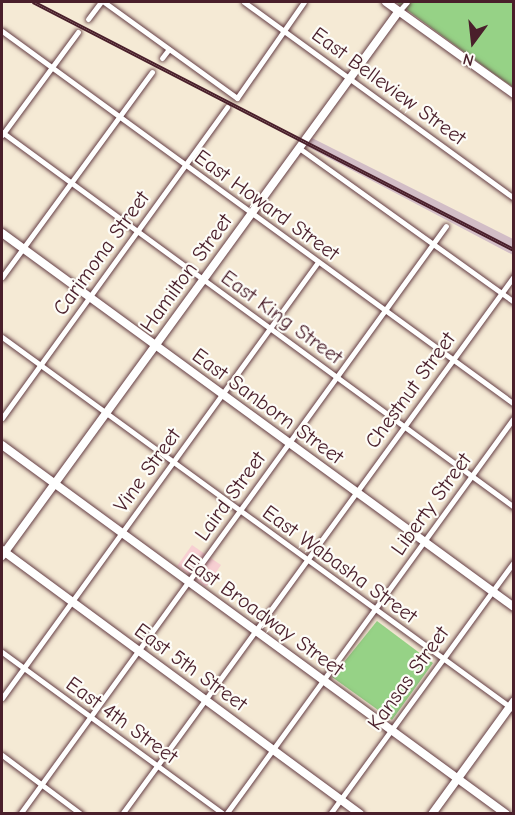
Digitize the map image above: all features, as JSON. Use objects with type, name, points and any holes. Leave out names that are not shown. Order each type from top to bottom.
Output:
[{"type":"main road","points":[[386,2],[513,94]]},
{"type":"street","points":[[88,19],[103,2],[237,98],[304,2]]},
{"type":"street","name":"East Belleview Street","points":[[244,2],[513,198]]},
{"type":"street","points":[[399,11],[406,2]]},
{"type":"street","name":"Hamilton Street","points":[[2,553],[399,11]]},
{"type":"street","name":"East Howard Street","points":[[2,32],[513,404]]},
{"type":"street","points":[[2,134],[78,32]]},
{"type":"street","points":[[162,58],[169,48]]},
{"type":"street","points":[[2,277],[152,72]]},
{"type":"street","name":"Carimona Street","points":[[2,417],[227,107]]},
{"type":"street","name":"East King Street","points":[[2,134],[513,507]]},
{"type":"street","points":[[299,148],[513,302]]},
{"type":"street","name":"Laird Street","points":[[20,813],[447,226]]},
{"type":"street","name":"East Sanborn Street","points":[[2,233],[513,607]]},
{"type":"street","name":"Vine Street","points":[[2,698],[318,262]]},
{"type":"street","name":"Chestnut Street","points":[[122,813],[513,276]]},
{"type":"street","name":"East Wabasha Street","points":[[2,337],[442,659],[512,706]]},
{"type":"street","name":"Liberty Street","points":[[224,813],[513,418]]},
{"type":"street","name":"East Broadway Street","points":[[2,445],[506,813]]},
{"type":"street","name":"East 5th Street","points":[[2,553],[360,813]]},
{"type":"street","name":"Kansas Street","points":[[330,813],[513,562]]},
{"type":"street","name":"East 4th Street","points":[[2,652],[89,718],[224,813]]},
{"type":"street","points":[[432,813],[512,706]]},
{"type":"street","points":[[2,755],[81,813]]},
{"type":"shaded area","points":[[312,138],[513,239],[513,255],[306,146]]},
{"type":"shaded area","points":[[192,545],[221,565],[206,587],[177,566]]},
{"type":"green space","points":[[396,2],[513,2],[513,87],[493,73]]},
{"type":"green space","points":[[377,621],[433,663],[392,720],[332,677]]},
{"type":"railway","points":[[33,2],[514,250]]}]
